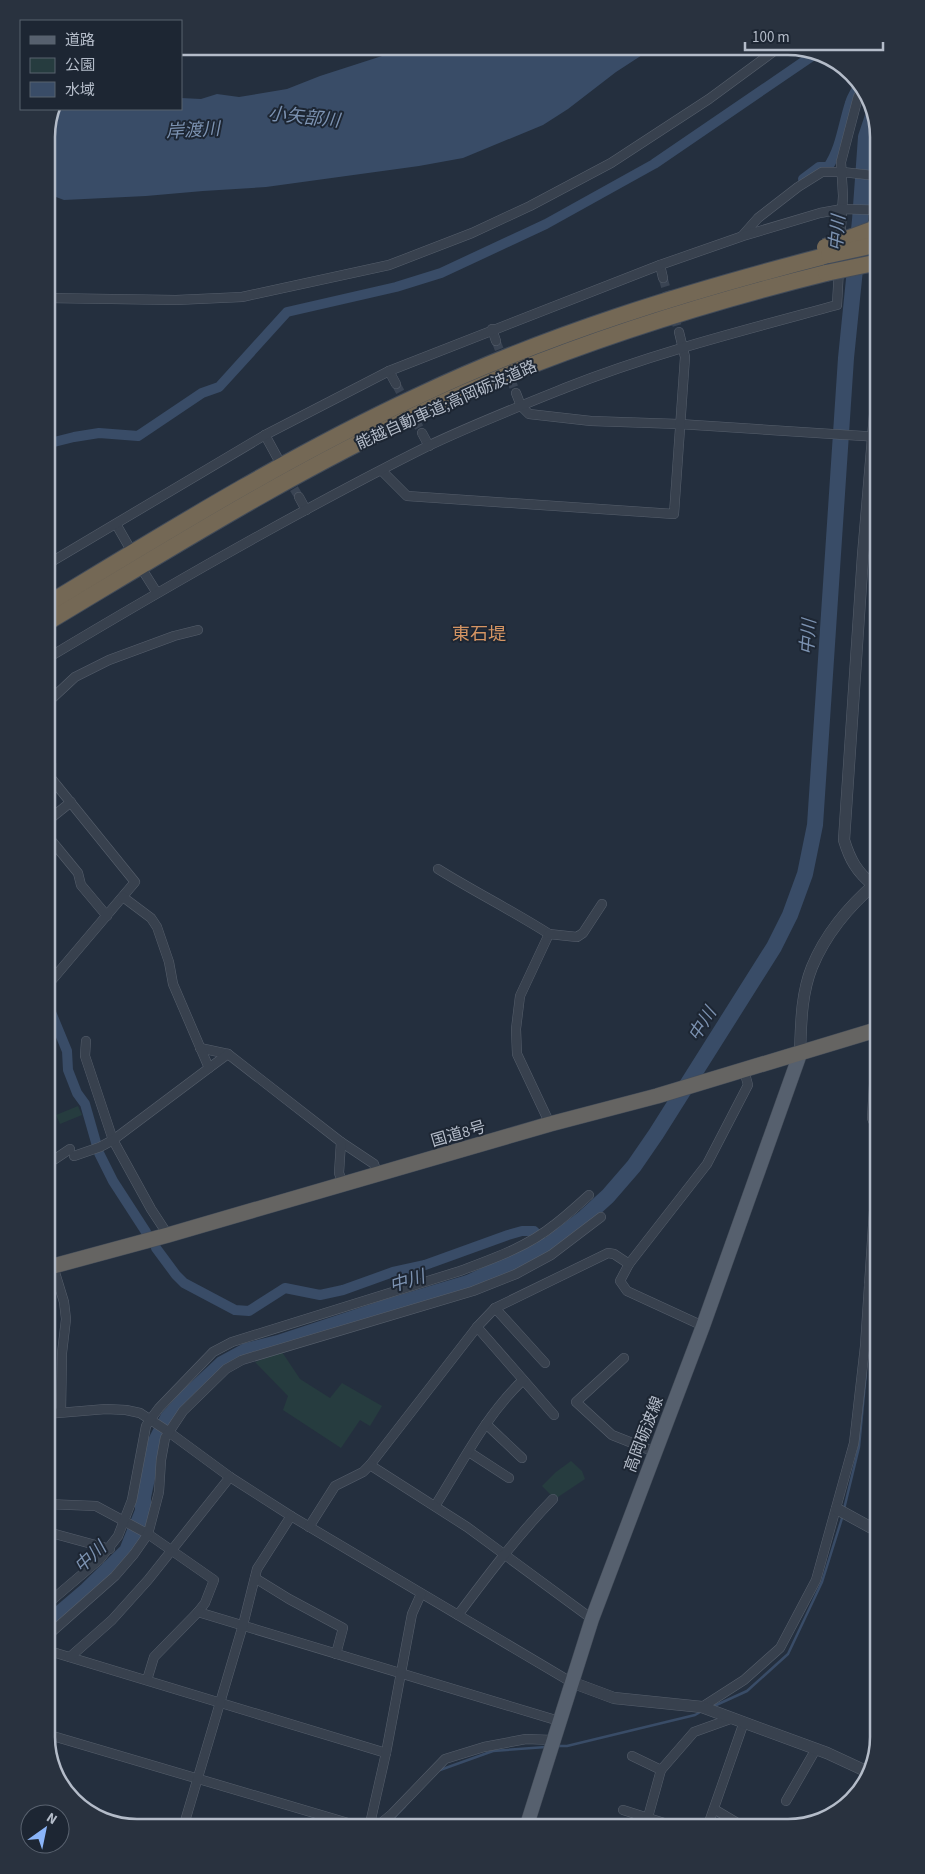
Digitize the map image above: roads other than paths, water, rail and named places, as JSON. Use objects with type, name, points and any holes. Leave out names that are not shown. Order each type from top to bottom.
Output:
[{"type":"highway","points":[[825,251],[870,231]]},
{"type":"highway","points":[[825,251],[870,245]]},
{"type":"highway","name":"能越自動車道;高岡砺波道路","points":[[55,600],[257,479],[352,428],[419,395],[492,363],[728,276],[825,251]]},
{"type":"highway","name":"能越自動車道;高岡砺波道路","points":[[55,618],[285,482],[360,442],[435,406],[522,369],[632,328],[700,306],[826,273],[870,264]]},
{"type":"highway","name":"国道8号","points":[[55,1261],[168,1235],[550,1124],[657,1096],[870,1032]]},
{"type":"main road","name":"高岡砺波線","points":[[529,1819],[592,1619],[702,1326],[800,1054]]},
{"type":"street","points":[[55,298],[176,300],[242,296],[389,266],[472,233],[530,206],[611,163],[709,99],[769,55]]},
{"type":"street","points":[[55,654],[157,593],[306,510],[429,446],[566,387],[684,346],[837,305],[846,173],[841,162],[859,96]]},
{"type":"street","points":[[743,236],[758,218],[798,187],[822,172],[870,176]]},
{"type":"street","points":[[55,560],[265,435],[389,370],[660,264],[743,236],[820,213],[844,209],[870,210]]},
{"type":"street","points":[[660,264],[663,278]]},
{"type":"street","points":[[492,329],[496,341]]},
{"type":"street","points":[[382,471],[406,496],[674,514],[685,357],[684,346],[679,332]]},
{"type":"street","points":[[389,370],[396,384]]},
{"type":"street","points":[[516,393],[521,406],[529,414],[591,421],[680,424],[870,438]]},
{"type":"street","points":[[422,433],[429,446]]},
{"type":"street","points":[[265,435],[276,457]]},
{"type":"street","points":[[870,492],[863,555],[844,840],[850,860],[858,872],[870,880]]},
{"type":"street","points":[[299,497],[306,510]]},
{"type":"street","points":[[116,524],[128,546]]},
{"type":"street","points":[[145,574],[157,593]]},
{"type":"street","points":[[55,696],[75,677],[109,660],[174,636],[198,630]]},
{"type":"street","points":[[55,783],[135,882],[55,977]]},
{"type":"street","points":[[55,815],[71,802]]},
{"type":"street","points":[[55,845],[78,873],[81,885],[107,916]]},
{"type":"street","points":[[438,869],[549,934],[577,938],[583,934],[602,904]]},
{"type":"street","points":[[800,1054],[802,1010],[812,967],[841,918],[858,899],[870,890]]},
{"type":"street","points":[[123,897],[151,918],[157,927],[170,962],[173,984],[209,1068]]},
{"type":"street","points":[[549,934],[520,996],[516,1029],[517,1054],[550,1124]]},
{"type":"street","points":[[86,1041],[85,1056],[114,1140],[151,1209],[168,1235]]},
{"type":"street","points":[[200,1048],[228,1054],[341,1142],[374,1164],[377,1174]]},
{"type":"street","points":[[55,1160],[72,1152],[98,1148],[114,1140],[228,1054]]},
{"type":"street","points":[[702,1326],[627,1291],[620,1280],[629,1264],[707,1164],[748,1085],[744,1070]]},
{"type":"street","points":[[341,1142],[339,1173],[343,1184]]},
{"type":"street","points":[[55,1597],[110,1548],[118,1536],[127,1521],[146,1426],[152,1421],[159,1408],[213,1352],[232,1342],[460,1271],[493,1258],[524,1244],[553,1226],[589,1195]]},
{"type":"street","points":[[55,1629],[115,1576],[146,1533],[159,1492],[161,1460],[167,1431],[183,1410],[226,1369],[242,1360],[473,1291],[516,1274],[551,1255],[601,1217]]},
{"type":"street","points":[[309,1527],[335,1486],[363,1472],[370,1465],[476,1327],[496,1308],[608,1253],[614,1254],[629,1264]]},
{"type":"street","points":[[702,1707],[744,1680],[780,1648],[816,1580],[854,1443],[865,1346],[870,1270]]},
{"type":"street","points":[[55,1280],[64,1302],[66,1320],[62,1353],[61,1412]]},
{"type":"street","points":[[496,1308],[545,1362]]},
{"type":"street","points":[[476,1327],[554,1415]]},
{"type":"street","points":[[624,1358],[576,1402],[612,1435],[655,1452]]},
{"type":"street","points":[[435,1506],[486,1424],[507,1396],[523,1380]]},
{"type":"street","points":[[55,1413],[106,1409],[126,1410],[140,1414],[167,1431],[230,1477],[291,1516],[571,1682],[614,1698],[702,1707],[816,1749],[863,1770]]},
{"type":"street","points":[[486,1424],[522,1458]]},
{"type":"street","points":[[468,1452],[509,1478]]},
{"type":"street","points":[[370,1465],[467,1527],[592,1619]]},
{"type":"street","points":[[70,1657],[112,1620],[148,1580],[230,1477]]},
{"type":"street","points":[[458,1615],[529,1524],[553,1499]]},
{"type":"street","points":[[55,1504],[96,1506],[127,1521],[214,1580],[205,1602],[198,1612],[154,1658],[147,1680]]},
{"type":"street","points":[[837,1509],[870,1527]]},
{"type":"street","points":[[186,1819],[243,1625],[256,1569],[291,1516]]},
{"type":"street","points":[[55,1534],[110,1548]]},
{"type":"street","points":[[255,1578],[343,1628],[336,1654]]},
{"type":"street","points":[[369,1819],[386,1753],[412,1614],[421,1594]]},
{"type":"street","points":[[198,1612],[559,1721]]},
{"type":"street","points":[[55,1653],[386,1753]]},
{"type":"street","points":[[648,1817],[661,1770],[694,1732],[739,1720]]},
{"type":"street","points":[[710,1819],[739,1720]]},
{"type":"street","points":[[55,1737],[336,1819]]},
{"type":"street","points":[[386,1819],[445,1759],[484,1747],[526,1740],[553,1740]]},
{"type":"street","points":[[786,1801],[816,1749]]},
{"type":"street","points":[[632,1756],[661,1770]]},
{"type":"street","points":[[714,1809],[731,1819]]},
{"type":"street","points":[[624,1810],[654,1819]]},
{"type":"water","points":[[385,55],[642,55],[543,125],[463,158],[419,166],[266,187],[64,200],[55,196],[55,131],[60,110],[182,110],[182,98],[201,99],[217,94],[239,97],[287,89]]},
{"type":"waterway","points":[[55,442],[99,433],[138,436],[202,393],[219,387],[287,312],[396,287],[441,273],[546,224],[654,164],[809,58]]},
{"type":"waterway","points":[[803,179],[819,167],[828,167],[839,144],[851,100],[856,91]]},
{"type":"waterway","name":"中川","points":[[55,1617],[87,1590],[127,1551],[143,1511],[143,1497],[154,1445],[168,1418],[222,1364],[246,1351],[278,1343],[468,1283],[545,1248],[585,1217],[608,1196],[634,1166],[774,947],[790,915],[805,874],[815,825],[846,358],[860,220],[866,137],[869,128]]},
{"type":"waterway","points":[[55,1022],[67,1051],[68,1070],[77,1093],[85,1104],[99,1153],[113,1181],[146,1232]]},
{"type":"waterway","points":[[156,1248],[184,1283],[235,1310],[249,1311],[285,1288],[320,1295],[343,1290],[393,1272],[425,1265],[508,1235],[522,1231],[534,1231],[536,1233]]},
{"type":"waterway","name":"中川","points":[[541,1241],[545,1248]]},
{"type":"waterway","points":[[844,1509],[859,1447],[866,1372]]},
{"type":"waterway","points":[[714,1706],[747,1691],[788,1654],[822,1582],[843,1515]]},
{"type":"waterway","points":[[557,1746],[567,1746],[695,1715],[702,1711]]},
{"type":"waterway","points":[[440,1770],[493,1751],[546,1747]]},
{"type":"waterway","points":[[392,1819],[405,1806]]},
{"type":"tunnel","points":[[663,278],[679,332]]},
{"type":"tunnel","points":[[496,341],[516,393]]},
{"type":"tunnel","points":[[396,384],[422,433]]},
{"type":"tunnel","points":[[287,477],[299,497]]},
{"type":"district","name":"東石堤","points":[[479,634]]},
{"type":"water label","name":"小矢部川","points":[[304,117]]},
{"type":"water label","name":"岸渡川","points":[[193,130]]}]
